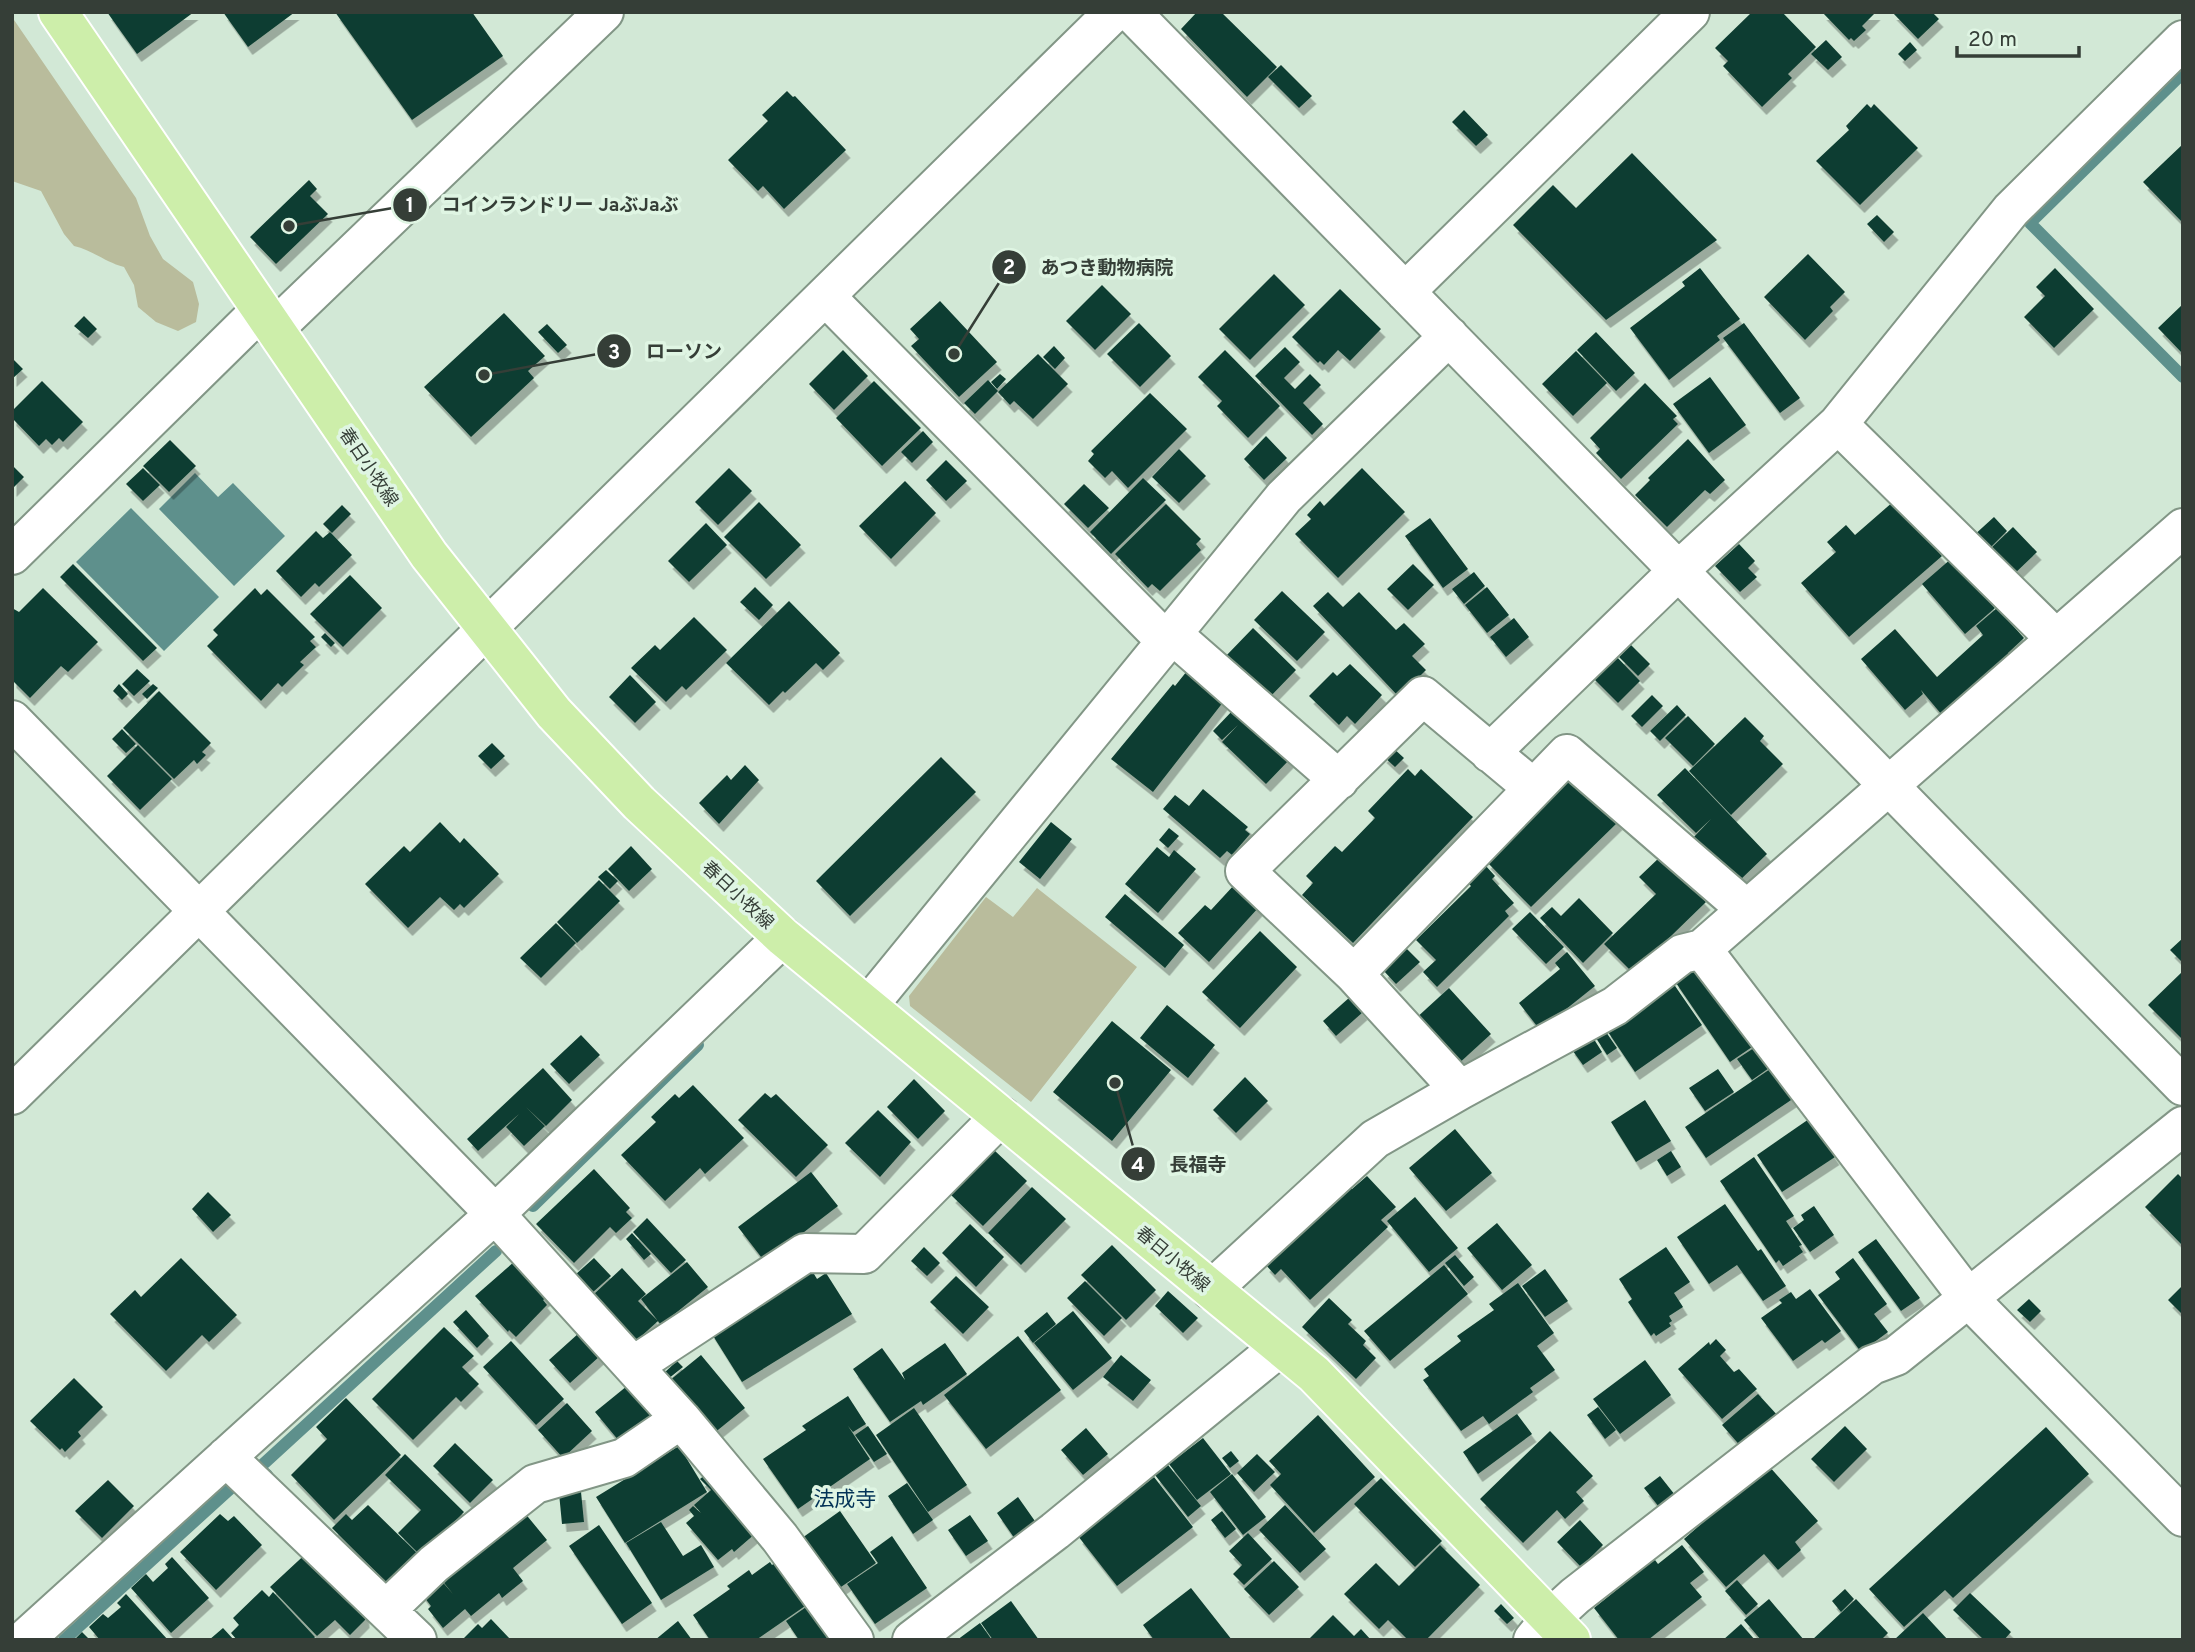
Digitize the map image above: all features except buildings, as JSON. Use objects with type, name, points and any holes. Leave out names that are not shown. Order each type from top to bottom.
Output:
[{"type":"main road","name":"春日小牧線","points":[[58,12],[429,555],[554,713],[639,803],[783,937],[1314,1374],[1552,1632]]},
{"type":"street","points":[[12,1095],[1114,12]]},
{"type":"street","points":[[1131,12],[2183,1086]]},
{"type":"street","points":[[1405,292],[1690,12]]},
{"type":"street","points":[[12,555],[602,13]]},
{"type":"street","points":[[1490,752],[1678,571],[1838,424],[2011,209],[2183,40]]},
{"type":"street","points":[[825,296],[1169,638],[1339,780]]},
{"type":"street","points":[[868,1006],[1284,497],[1449,336]]},
{"type":"street","points":[[1838,424],[2056,639]]},
{"type":"street","points":[[1211,1290],[1375,1139],[1615,1006],[1682,954],[1702,949],[2183,528]]},
{"type":"street","points":[[1460,1090],[1354,974],[1245,871],[1423,696],[1533,788]]},
{"type":"street","points":[[12,720],[495,1214],[681,1419],[780,1538],[854,1640]]},
{"type":"street","points":[[1354,974],[1566,754],[1746,909]]},
{"type":"street","points":[[24,1640],[495,1214],[783,937]]},
{"type":"street","points":[[1702,949],[1969,1299],[2183,1517]]},
{"type":"street","points":[[633,1366],[805,1253],[864,1254],[1001,1116]]},
{"type":"street","points":[[1552,1632],[1575,1597],[1872,1365],[1896,1356],[2183,1126]]},
{"type":"street","points":[[912,1640],[1055,1531],[1280,1347]]},
{"type":"street","points":[[226,1457],[394,1628],[434,1564],[535,1485],[624,1458],[681,1419]]},
{"type":"green space","points":[[12,17],[136,198],[150,236],[163,259],[193,282],[199,304],[196,322],[178,331],[156,322],[138,307],[134,285],[124,267],[74,246],[64,234],[41,191],[12,181]]},
{"type":"green space","points":[[1037,888],[1137,967],[1031,1102],[910,1006],[909,996],[986,897],[1013,917]]},
{"type":"water","points":[[195,473],[218,497],[233,483],[285,536],[234,586],[159,509]]},
{"type":"water","points":[[131,508],[219,597],[164,651],[76,562]]},
{"type":"waterway","points":[[2183,73],[2030,223],[2183,377]]},
{"type":"waterway","points":[[533,1206],[698,1045]]},
{"type":"waterway","points":[[267,1475],[259,1468],[496,1251]]},
{"type":"waterway","points":[[64,1640],[231,1488]]},
{"type":"place","name":"コインランドリー JaぶJaぶ","points":[[289,226]]},
{"type":"place","name":"あつき動物病院","points":[[954,354]]},
{"type":"place","name":"ローソン","points":[[484,375]]},
{"type":"place","name":"長福寺","points":[[1115,1083]]},
{"type":"district","name":"法成寺","points":[[845,1499]]}]
